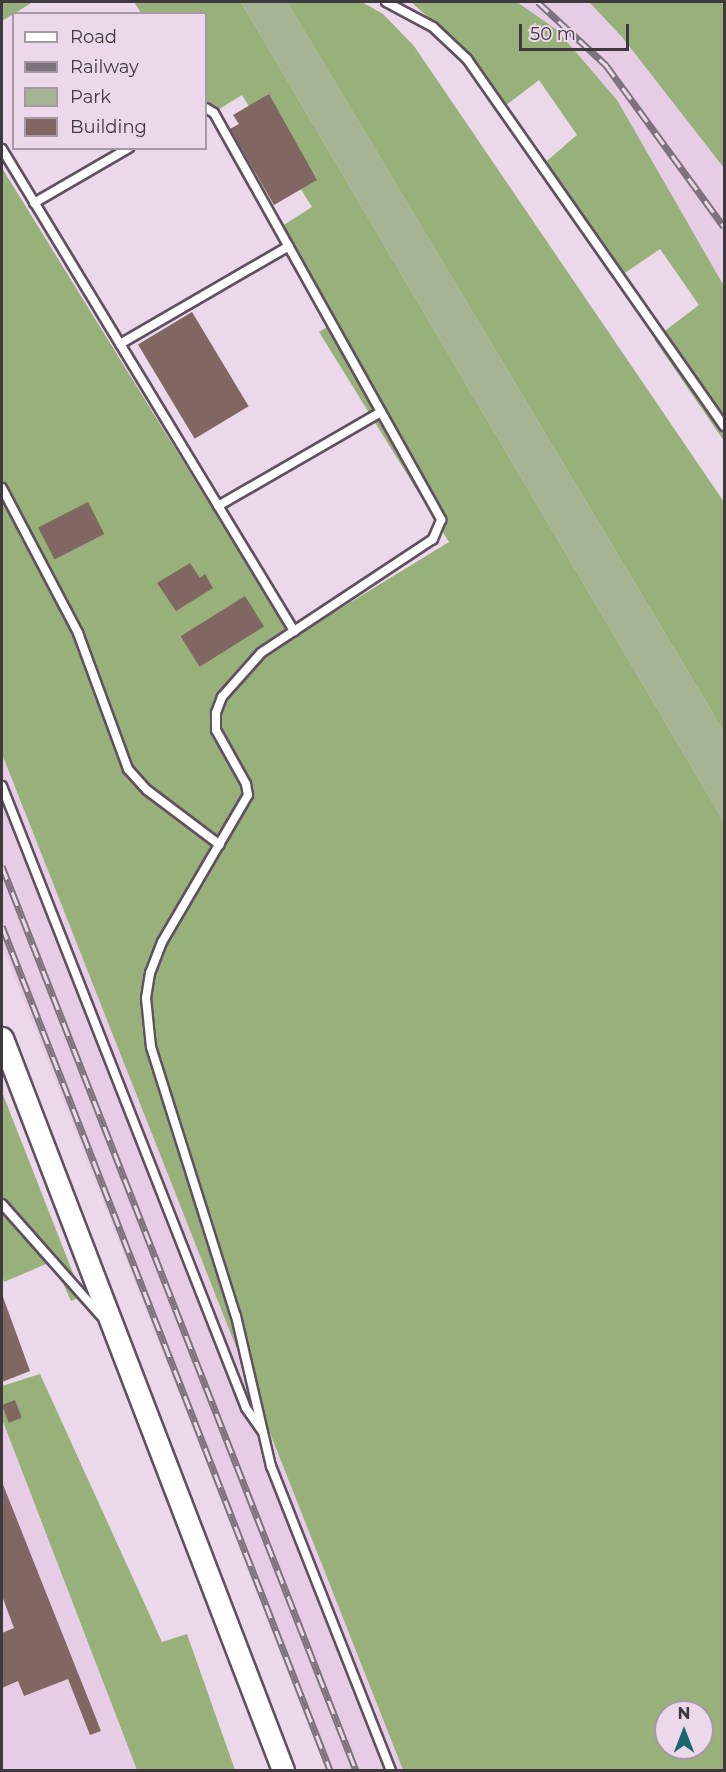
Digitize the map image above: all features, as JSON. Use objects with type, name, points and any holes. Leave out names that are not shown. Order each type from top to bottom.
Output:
[{"type":"street","points":[[2,1038],[283,1770]]},
{"type":"lane","points":[[386,2],[433,27],[467,58],[724,426]]},
{"type":"lane","points":[[207,109],[214,113],[439,516],[440,530],[433,539],[247,664],[218,704],[215,721],[219,739],[248,790],[246,801],[155,957],[147,989],[146,1014],[152,1047],[236,1316],[271,1466],[391,1770]]},
{"type":"lane","points":[[2,149],[294,631]]},
{"type":"lane","points":[[34,203],[126,150]]},
{"type":"lane","points":[[120,344],[289,246]]},
{"type":"lane","points":[[218,506],[381,412]]},
{"type":"lane","points":[[2,488],[78,633],[128,769],[147,790],[220,845]]},
{"type":"lane","points":[[2,786],[246,1408],[262,1431]]},
{"type":"lane","points":[[2,1204],[112,1328]]},
{"type":"shaded area","points":[[517,2],[589,2],[622,37],[724,168],[724,286],[617,100],[557,30]]},
{"type":"shaded area","points":[[2,754],[403,1770],[328,1770],[2,946]]},
{"type":"shaded area","points":[[2,1419],[137,1770],[2,1770]]},
{"type":"green space","points":[[2,2],[33,2],[17,12],[12,12],[12,15],[2,21]]},
{"type":"green space","points":[[134,2],[241,2],[724,822],[724,1770],[403,1770],[2,754],[2,168],[292,638],[449,542],[319,332],[333,323],[276,230],[312,207],[242,95],[207,116],[207,12],[140,12]]},
{"type":"green space","points":[[241,2],[287,2],[724,732],[724,822]]},
{"type":"green space","points":[[287,2],[362,2],[383,14],[414,46],[724,502],[724,732]]},
{"type":"green space","points":[[411,2],[517,2],[557,30],[617,100],[724,286],[724,441],[654,339],[699,305],[660,249],[616,279],[541,166],[577,135],[539,80],[500,110],[439,27]]},
{"type":"green space","points":[[589,2],[724,2],[724,168],[622,37]]},
{"type":"green space","points":[[2,1092],[82,1296],[71,1301],[53,1261],[4,1282],[2,1274]]},
{"type":"green space","points":[[40,1374],[162,1642],[187,1634],[235,1770],[137,1770],[2,1419],[2,1386]]},
{"type":"building","points":[[269,94],[317,180],[274,205],[230,129],[239,124],[233,115]]},
{"type":"building","points":[[192,312],[249,406],[195,439],[138,344]]},
{"type":"building","points":[[88,502],[104,534],[54,559],[38,527]]},
{"type":"building","points":[[190,563],[200,578],[205,574],[213,588],[176,611],[157,583]]},
{"type":"building","points":[[245,596],[264,627],[200,667],[181,636]]},
{"type":"building","points":[[2,1298],[30,1371],[2,1382]]},
{"type":"building","points":[[15,1400],[22,1418],[9,1423],[2,1405]]},
{"type":"building","points":[[2,1482],[101,1731],[90,1735],[68,1679],[24,1696],[18,1681],[2,1688],[2,1633],[14,1628],[2,1596]]},
{"type":"railway","points":[[538,2],[606,65],[724,227]]},
{"type":"railway","points":[[2,866],[356,1770]]},
{"type":"railway","points":[[2,926],[330,1770]]}]
